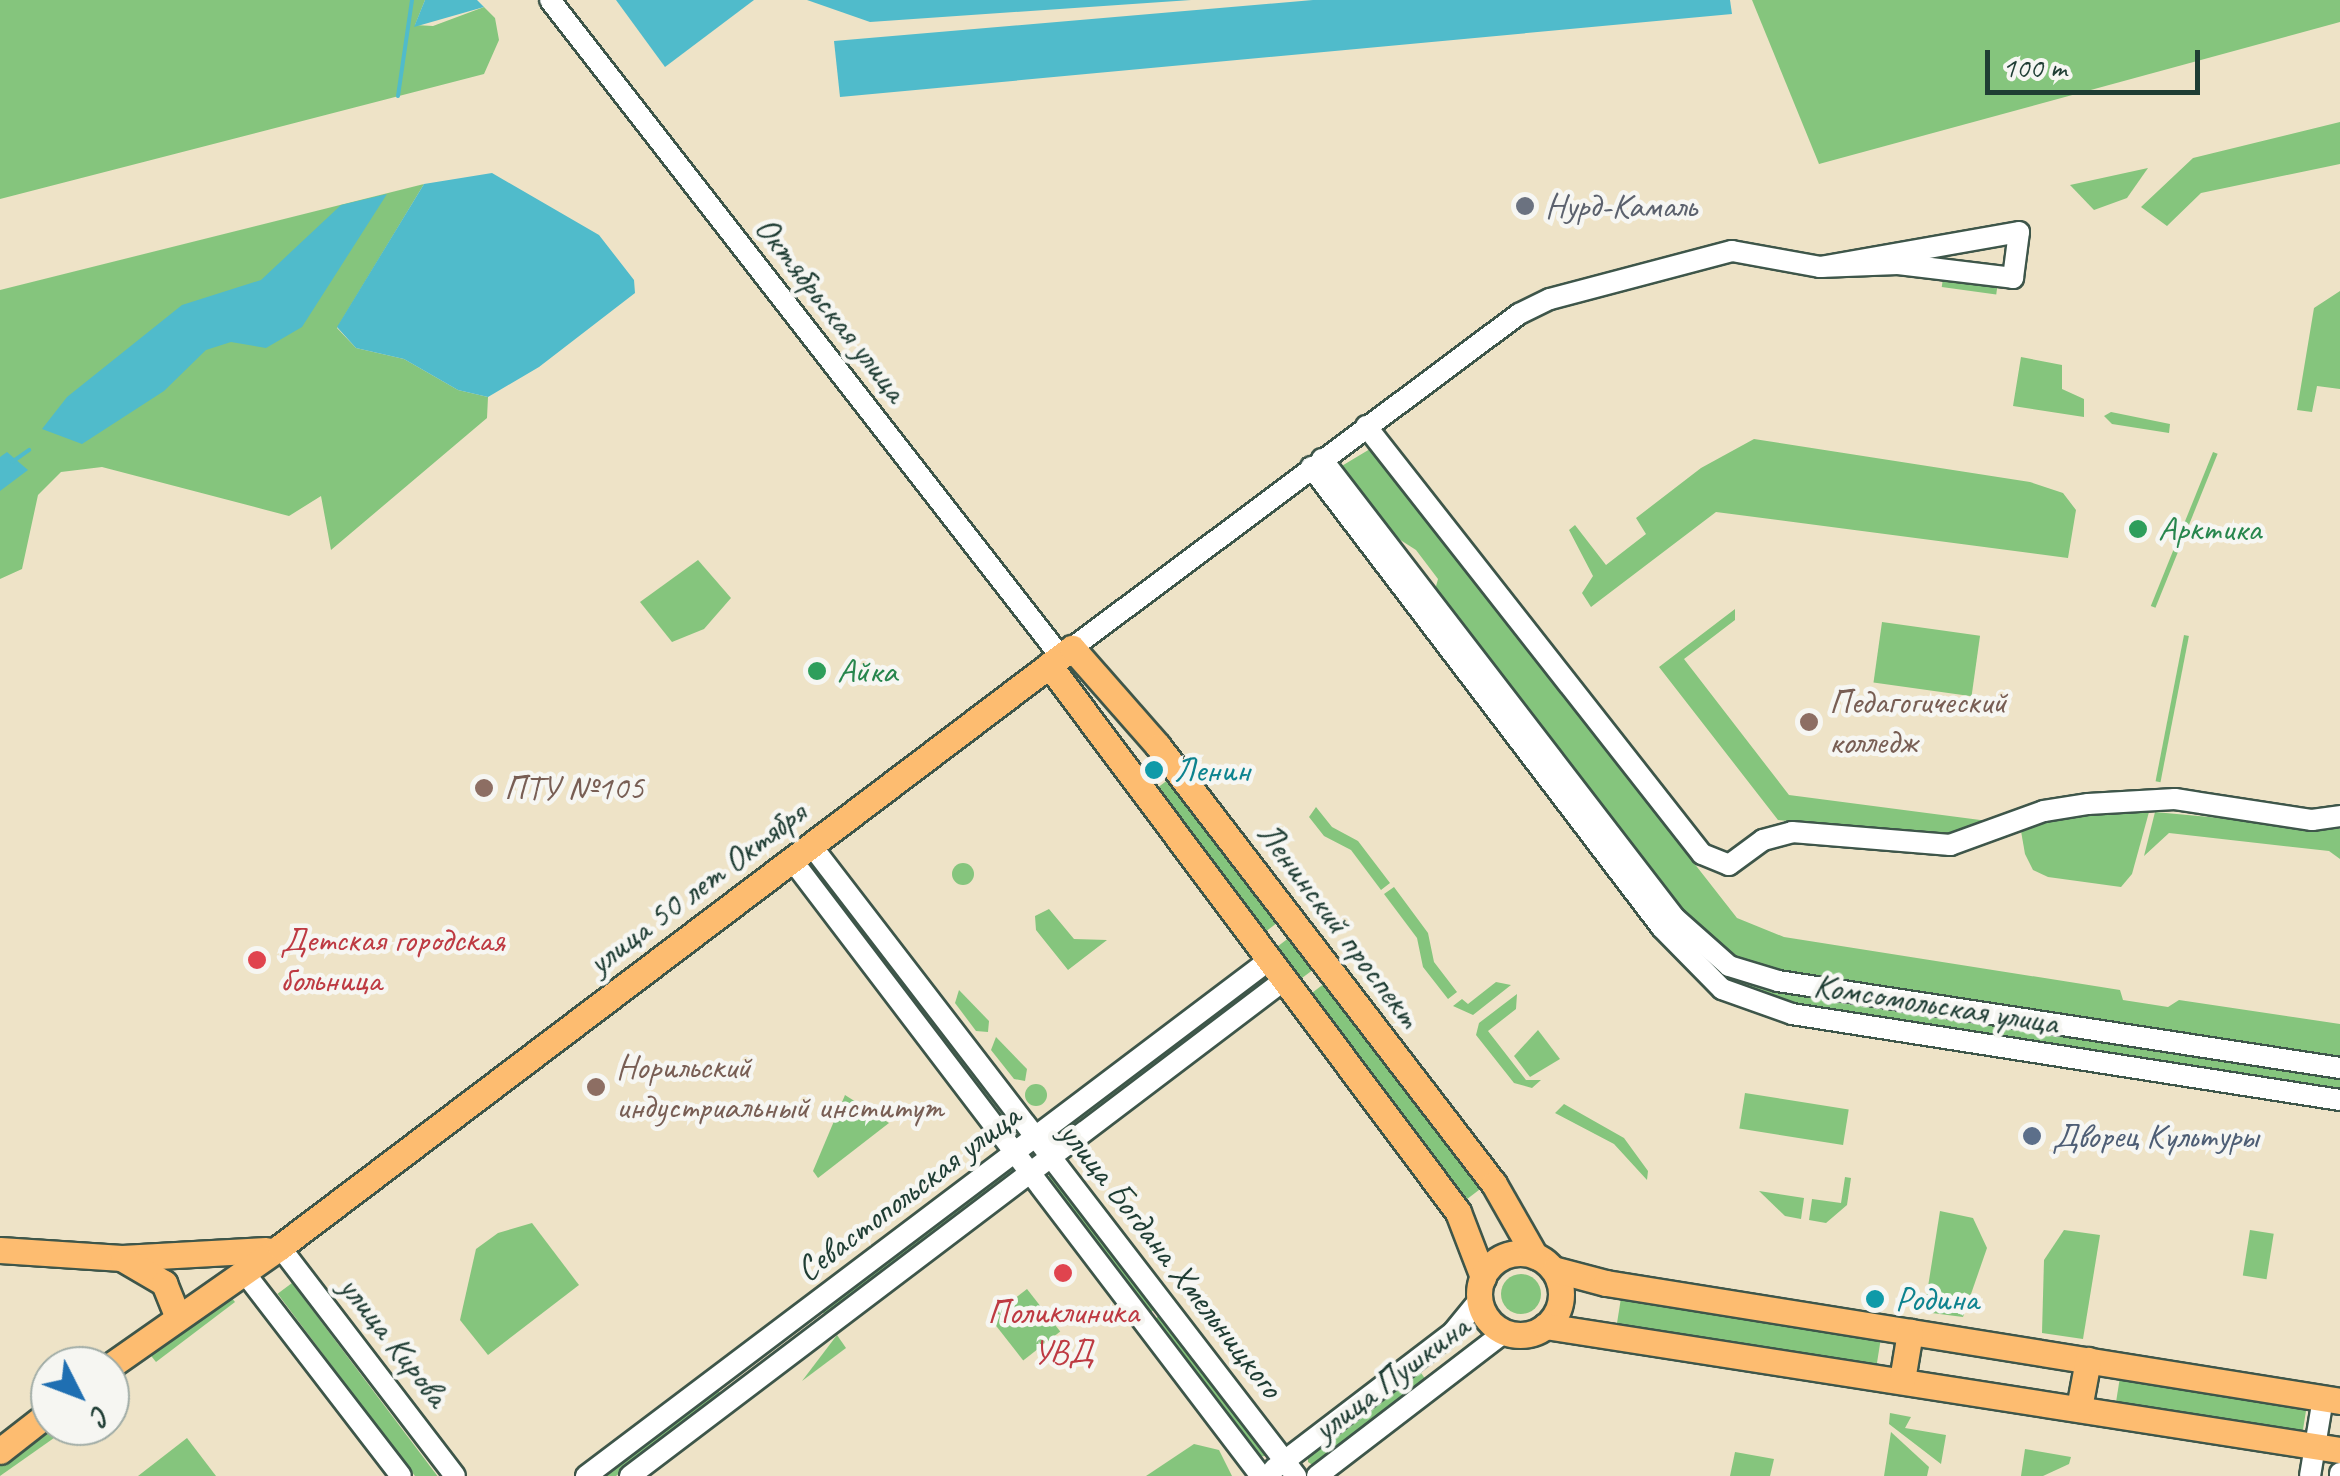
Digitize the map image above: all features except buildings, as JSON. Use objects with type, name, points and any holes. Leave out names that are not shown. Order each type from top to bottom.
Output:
[{"type":"main road","name":"улица 50 лет Октября","points":[[130,1352],[280,1247],[1060,657]]},
{"type":"main road","points":[[1060,657],[1276,971],[1458,1212],[1488,1319],[1505,1332],[1526,1334],[1546,1326],[2328,1448]]},
{"type":"main road","name":"Ленинский проспект","points":[[1060,657],[1158,746],[1494,1184],[1544,1262]]},
{"type":"main road","points":[[0,1250],[122,1258],[240,1256],[280,1247]]},
{"type":"main road","points":[[1481,1288],[1505,1256],[1544,1262],[1606,1284],[2331,1399]]},
{"type":"main road","points":[[122,1258],[164,1284],[178,1318]]},
{"type":"main road","points":[[1544,1262],[1561,1300],[1546,1326]]},
{"type":"main road","points":[[1902,1380],[1910,1332]]},
{"type":"main road","points":[[2079,1408],[2088,1360]]},
{"type":"main road","points":[[0,1450],[30,1427]]},
{"type":"street","name":"Октябрьская улица","points":[[550,0],[1060,657]]},
{"type":"street","points":[[2019,232],[2013,278],[1898,264],[1820,267],[2019,232]]},
{"type":"street","name":"улица 50 лет Октября","points":[[1060,657],[1518,314],[1550,299],[1732,251],[1820,267]]},
{"type":"street","points":[[1366,426],[1702,854],[1729,865],[1763,840],[1792,832],[1950,845],[2044,811],[2088,804],[2175,798],[2312,820],[2340,816]]},
{"type":"street","name":"Комсомольская улица","points":[[1316,463],[1600,834],[1690,961],[1722,988],[1762,1007],[2340,1100]]},
{"type":"street","name":"Комсомольская улица","points":[[1600,834],[1688,933],[1729,966],[1753,975],[2340,1068]]},
{"type":"street","name":"улица Богдана Хмельницкого","points":[[801,853],[1036,1137],[1291,1468]]},
{"type":"street","name":"улица Богдана Хмельницкого","points":[[801,853],[1014,1153],[1263,1476]]},
{"type":"street","name":"Севастопольская улица","points":[[586,1476],[1014,1153],[1276,971]]},
{"type":"street","name":"Севастопольская улица","points":[[630,1476],[1051,1157],[1276,971]]},
{"type":"street","name":"улица Кирова","points":[[280,1247],[455,1476]]},
{"type":"street","points":[[244,1272],[401,1476]]},
{"type":"street","name":"улица Пушкина","points":[[1263,1476],[1291,1468],[1452,1332],[1481,1288]]},
{"type":"street","points":[[808,1309],[823,1330]]},
{"type":"street","name":"улица Пушкина","points":[[1316,1476],[1505,1332]]},
{"type":"street","points":[[716,1378],[732,1398]]},
{"type":"street","points":[[2310,1476],[2328,1448],[2331,1399]]},
{"type":"green space","points":[[0,0],[425,0],[415,25],[433,26],[484,7],[495,18],[499,40],[484,74],[0,199]]},
{"type":"green space","points":[[1752,0],[2340,0],[2340,22],[1819,164]]},
{"type":"green space","points":[[2340,122],[2340,164],[2201,193],[2167,226],[2141,207],[2193,158]]},
{"type":"green space","points":[[2148,168],[2127,198],[2094,210],[2070,185]]},
{"type":"green space","points":[[424,184],[337,328],[356,348],[404,359],[458,390],[488,397],[487,418],[331,550],[321,496],[289,516],[102,467],[61,472],[38,495],[22,569],[0,579],[0,290]]},
{"type":"green space","points":[[1943,278],[1997,286],[1996,295],[1942,287]]},
{"type":"green space","points":[[2340,291],[2340,389],[2317,386],[2312,412],[2297,410],[2314,308]]},
{"type":"green space","points":[[2021,357],[2062,365],[2062,389],[2084,399],[2084,417],[2013,406]]},
{"type":"green space","points":[[2111,412],[2170,424],[2169,433],[2112,424],[2104,416]]},
{"type":"green space","points":[[1754,439],[2030,482],[2063,493],[2076,510],[2068,558],[1716,512],[1591,607],[1582,593],[1593,576],[1569,530],[1575,525],[1606,565],[1646,534],[1636,518],[1701,468]]},
{"type":"green space","points":[[1370,449],[1737,918],[1784,937],[2120,990],[2123,1000],[2168,1007],[2179,1000],[2340,1024],[2340,1059],[1769,970],[1726,954],[1691,924],[1435,590],[1438,579],[1416,550],[1391,534],[1340,467]]},
{"type":"green space","points":[[2213,452],[2218,454],[2155,608],[2151,606]]},
{"type":"green space","points":[[698,560],[731,598],[704,629],[672,642],[640,602]]},
{"type":"green space","points":[[1735,609],[1735,620],[1684,659],[1789,795],[1988,821],[1950,838],[1778,820],[1659,667]]},
{"type":"green space","points":[[1882,622],[1980,636],[1972,696],[1874,682]]},
{"type":"green space","points":[[2184,635],[2189,636],[2160,782],[2156,781]]},
{"type":"green space","points":[[1169,779],[1277,923],[1261,935],[1152,792]]},
{"type":"green space","points":[[1316,807],[1332,827],[1358,841],[1390,883],[1381,890],[1351,850],[1324,836],[1309,817]]},
{"type":"green space","points":[[2149,812],[2132,874],[2121,887],[2048,877],[2033,870],[2025,854],[2021,831],[2037,825],[2089,814]]},
{"type":"green space","points":[[2155,812],[2340,829],[2340,859],[2329,851],[2169,833],[2144,856]]},
{"type":"green space","points":[[963,863],[971,866],[971,882],[963,885],[955,882],[952,874],[955,866]]},
{"type":"green space","points":[[816,868],[1020,1131],[1018,1135],[812,872]]},
{"type":"green space","points":[[1394,887],[1428,933],[1434,962],[1457,992],[1448,999],[1423,967],[1417,938],[1384,894]]},
{"type":"green space","points":[[1049,909],[1074,939],[1107,940],[1068,970],[1036,930],[1035,916]]},
{"type":"green space","points":[[1681,936],[1732,978],[1767,989],[2340,1078],[2340,1092],[1804,1008],[1722,979]]},
{"type":"green space","points":[[1290,937],[1314,969],[1297,982],[1273,950]]},
{"type":"green space","points":[[1496,982],[1511,985],[1473,1015],[1453,1006],[1462,999],[1468,1004]]},
{"type":"green space","points":[[1325,983],[1480,1189],[1463,1202],[1308,996]]},
{"type":"green space","points":[[1248,989],[1253,995],[1051,1141],[1050,1137]]},
{"type":"green space","points":[[959,990],[989,1021],[988,1032],[976,1031],[955,1003]]},
{"type":"green space","points":[[1517,994],[1516,1009],[1488,1031],[1526,1080],[1541,1080],[1532,1088],[1514,1083],[1476,1035],[1479,1023]]},
{"type":"green space","points":[[1538,1030],[1560,1059],[1530,1077],[1514,1056]]},
{"type":"green space","points":[[996,1037],[1027,1069],[1025,1081],[1014,1079],[991,1050]]},
{"type":"green space","points":[[1036,1084],[1044,1087],[1044,1103],[1036,1106],[1028,1103],[1025,1095],[1028,1087]]},
{"type":"green space","points":[[1745,1093],[1849,1109],[1843,1145],[1739,1129]]},
{"type":"green space","points":[[845,1095],[889,1123],[818,1178],[813,1171]]},
{"type":"green space","points":[[1564,1104],[1624,1138],[1648,1171],[1647,1180],[1614,1144],[1555,1113]]},
{"type":"green space","points":[[1010,1167],[1015,1173],[827,1318],[820,1308]]},
{"type":"green space","points":[[1052,1174],[1157,1307],[1148,1315],[1045,1179]]},
{"type":"green space","points":[[1845,1177],[1851,1178],[1847,1205],[1826,1223],[1809,1220],[1812,1199],[1841,1203]]},
{"type":"green space","points":[[1759,1191],[1804,1198],[1801,1219],[1785,1216]]},
{"type":"green space","points":[[1940,1211],[1973,1218],[1987,1248],[1963,1317],[1924,1312]]},
{"type":"green space","points":[[532,1223],[579,1285],[488,1355],[460,1320],[476,1249],[498,1233]]},
{"type":"green space","points":[[2064,1230],[2100,1235],[2083,1339],[2042,1333],[2044,1260]]},
{"type":"green space","points":[[2250,1230],[2274,1234],[2267,1279],[2243,1275]]},
{"type":"green space","points":[[1521,1274],[1535,1280],[1541,1294],[1535,1308],[1521,1314],[1507,1308],[1501,1294],[1507,1280]]},
{"type":"green space","points":[[292,1283],[437,1476],[415,1476],[278,1294]]},
{"type":"green space","points":[[1027,1289],[1060,1332],[1023,1360],[990,1318]]},
{"type":"green space","points":[[231,1297],[235,1302],[156,1362],[148,1352],[220,1298]]},
{"type":"green space","points":[[1621,1298],[1881,1339],[1877,1365],[1617,1324]]},
{"type":"green space","points":[[1162,1314],[1266,1452],[1265,1456],[1258,1457],[1152,1321]]},
{"type":"green space","points":[[837,1335],[846,1348],[802,1381]]},
{"type":"green space","points":[[1419,1370],[1426,1380],[1314,1466],[1308,1462],[1308,1453]]},
{"type":"green space","points":[[2120,1377],[2307,1407],[2303,1432],[2116,1403]]},
{"type":"green space","points":[[715,1387],[723,1396],[616,1476],[597,1476]]},
{"type":"green space","points":[[1890,1413],[1911,1417],[1905,1428],[1946,1435],[1941,1464],[1889,1424]]},
{"type":"green space","points":[[1891,1432],[1929,1467],[1927,1476],[1884,1476]]},
{"type":"green space","points":[[187,1438],[216,1476],[138,1476]]},
{"type":"green space","points":[[30,1442],[30,1446],[43,1446],[0,1476],[0,1465]]},
{"type":"green space","points":[[1194,1444],[1219,1450],[1232,1476],[1146,1476]]},
{"type":"green space","points":[[2025,1449],[2071,1457],[2069,1464],[2043,1476],[2021,1476]]},
{"type":"green space","points":[[1735,1452],[1774,1459],[1770,1476],[1730,1476]]},
{"type":"water","points":[[425,0],[477,0],[484,7],[414,27]]},
{"type":"water","points":[[616,0],[754,0],[665,67]]},
{"type":"water","points":[[807,0],[1191,0],[870,22]]},
{"type":"water","points":[[1313,0],[1730,0],[1732,14],[840,97],[834,41]]},
{"type":"water","points":[[492,173],[599,235],[634,280],[635,293],[539,367],[488,397],[458,390],[404,359],[356,348],[337,327],[424,184]]},
{"type":"water","points":[[387,194],[302,327],[266,348],[231,342],[206,350],[164,391],[82,444],[42,429],[67,397],[182,305],[261,280],[341,205]]},
{"type":"water","points":[[7,452],[28,470],[0,491],[0,457]]},
{"type":"waterway","points":[[398,96],[412,0]]},
{"type":"waterway","points":[[12,462],[29,450]]},
{"type":"place","name":"Нурд-Камаль","points":[[1525,206]]},
{"type":"place","name":"Арктика","points":[[2138,529]]},
{"type":"place","name":"Айка","points":[[817,671]]},
{"type":"place","name":"Педагогический колледж","points":[[1809,722]]},
{"type":"place","name":"Ленин","points":[[1154,770]]},
{"type":"place","name":"ПТУ №105","points":[[484,788]]},
{"type":"place","name":"Детская городская больница","points":[[257,960]]},
{"type":"place","name":"Норильский индустриальный институт","points":[[596,1087]]},
{"type":"place","name":"Дворец Культуры","points":[[2032,1136]]},
{"type":"place","name":"Поликлиника УВД","points":[[1063,1273]]},
{"type":"place","name":"Родина","points":[[1875,1299]]}]
